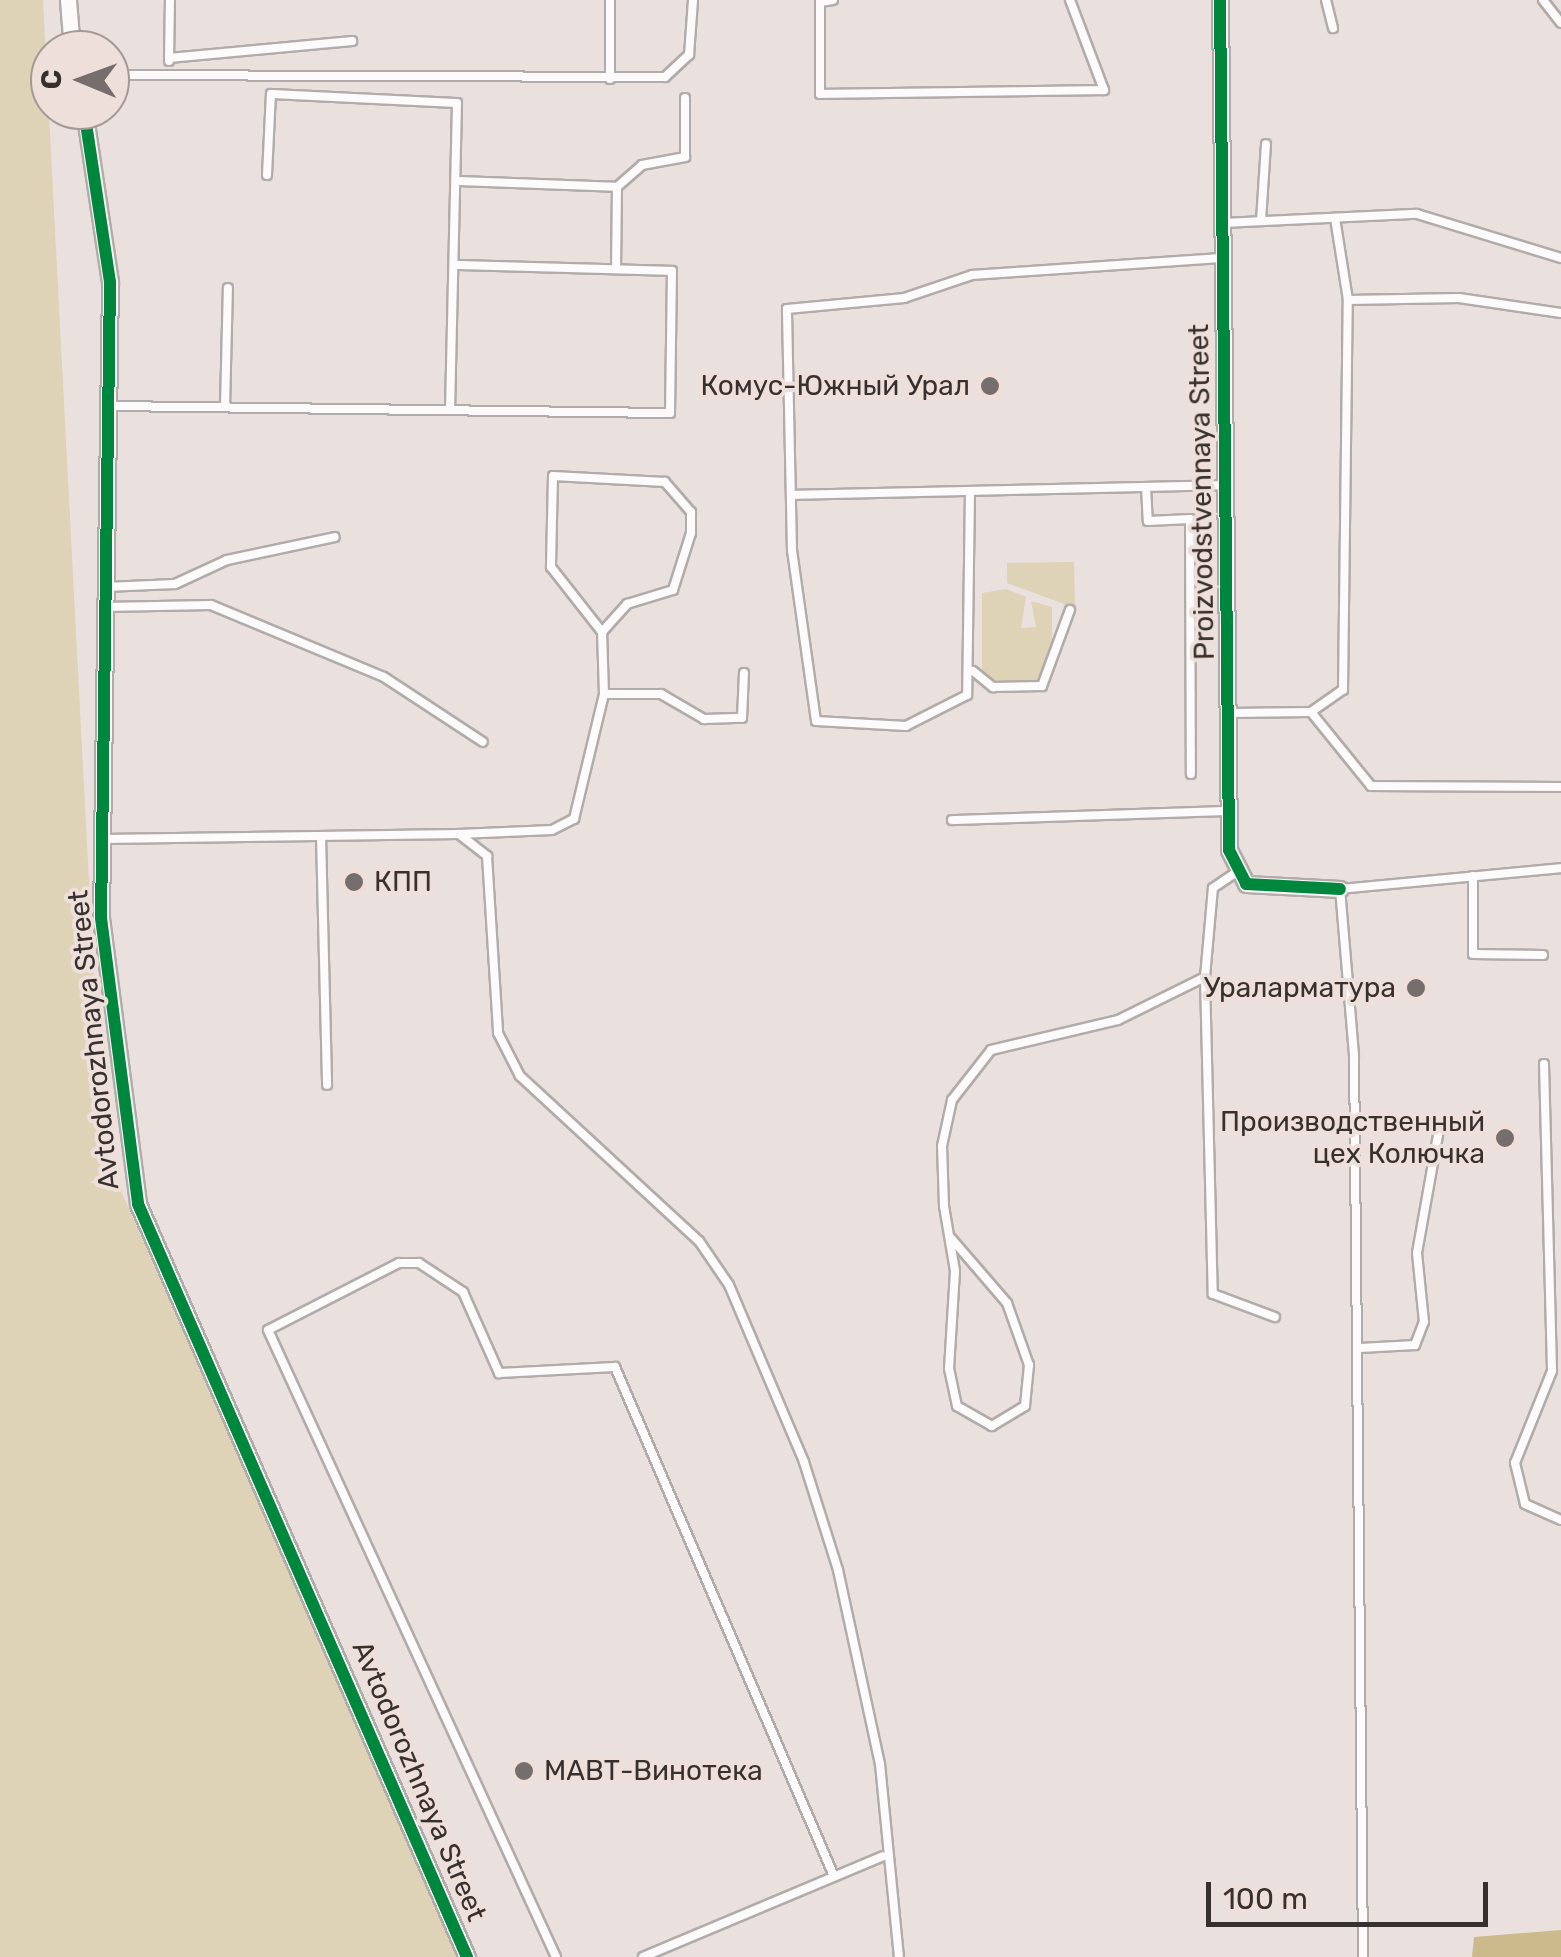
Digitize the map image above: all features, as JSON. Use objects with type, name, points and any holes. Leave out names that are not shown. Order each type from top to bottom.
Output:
[{"type":"street","points":[[68,0],[70,30]]},
{"type":"street","name":"Proizvodstvennaya Street","points":[[1220,0],[1229,811],[1235,872]]},
{"type":"street","name":"Avtodorozhnaya Street","points":[[88,130],[108,242],[110,406],[100,840],[138,1204],[467,1957]]},
{"type":"street","points":[[1235,872],[1262,888],[1340,888]]},
{"type":"lane","points":[[169,70],[170,0]]},
{"type":"lane","points":[[610,0],[610,79]]},
{"type":"lane","points":[[130,73],[169,70],[665,78],[689,55],[693,0]]},
{"type":"lane","points":[[833,0],[820,2],[820,94],[1104,90],[1070,0]]},
{"type":"lane","points":[[1326,0],[1333,28]]},
{"type":"lane","points":[[1543,0],[1561,23]]},
{"type":"lane","points":[[169,58],[352,42]]},
{"type":"lane","points":[[266,175],[272,94],[457,104],[450,410]]},
{"type":"lane","points":[[456,180],[617,187],[642,165],[685,156],[685,98]]},
{"type":"lane","points":[[1261,221],[1266,144]]},
{"type":"lane","points":[[616,270],[617,187]]},
{"type":"lane","points":[[1223,223],[1417,214],[1561,258]]},
{"type":"lane","points":[[1230,713],[1311,712],[1335,700],[1347,672],[1348,300],[1335,218]]},
{"type":"lane","points":[[970,490],[973,671],[967,695],[906,726],[847,730],[816,721],[792,495],[786,308],[904,298],[972,275],[1224,258]]},
{"type":"lane","points":[[110,406],[670,413],[672,270],[454,265]]},
{"type":"lane","points":[[225,407],[228,288]]},
{"type":"lane","points":[[1348,300],[1459,298],[1561,312]]},
{"type":"lane","points":[[100,840],[552,830],[574,819],[604,694],[602,632],[551,567],[553,476],[665,482],[691,512],[673,590],[628,604],[602,632]]},
{"type":"lane","points":[[792,495],[1227,485]]},
{"type":"lane","points":[[1146,487],[1148,520],[1190,520],[1191,774]]},
{"type":"lane","points":[[104,587],[175,584],[227,560],[335,537]]},
{"type":"lane","points":[[104,607],[211,605],[384,677],[484,742]]},
{"type":"lane","points":[[973,671],[992,688],[1042,686],[1070,610]]},
{"type":"lane","points":[[604,694],[661,694],[704,720],[742,718],[744,672]]},
{"type":"lane","points":[[1311,712],[1372,786],[1561,787]]},
{"type":"lane","points":[[952,820],[1229,811]]},
{"type":"lane","points":[[459,834],[487,856],[498,1032],[520,1076],[699,1242],[768,1373],[853,1631],[880,1764],[883,1856],[899,1957]]},
{"type":"lane","points":[[321,836],[327,1085]]},
{"type":"lane","points":[[1364,1957],[1354,1056],[1340,888],[1561,868]]},
{"type":"lane","points":[[1235,872],[1213,888],[1205,977],[1213,1294],[1275,1317]]},
{"type":"lane","points":[[1473,876],[1473,954],[1543,955]]},
{"type":"lane","points":[[951,1238],[1006,1303],[1029,1365],[1025,1406],[992,1426],[957,1406],[948,1369],[951,1238],[942,1146],[952,1100],[976,1059],[1118,1020],[1205,977]]},
{"type":"lane","points":[[1544,1064],[1552,1371],[1515,1464],[1525,1504],[1561,1520]]},
{"type":"lane","points":[[1360,1348],[1415,1344],[1424,1322],[1417,1253],[1440,1124]]},
{"type":"lane","points":[[556,1957],[268,1330],[399,1263],[420,1262],[462,1292],[498,1373],[616,1367],[833,1874]]},
{"type":"lane","points":[[642,1957],[883,1856]]},
{"type":"shaded area","points":[[0,0],[43,0],[45,30],[30,30],[30,130],[50,130],[103,1150],[458,1957],[0,1957]]},
{"type":"shaded area","points":[[1074,562],[1075,608],[1007,583],[1007,563]]},
{"type":"shaded area","points":[[1006,589],[1026,597],[1021,628],[1036,627],[1031,601],[1052,607],[1052,648],[1038,681],[996,681],[982,670],[982,593]]},
{"type":"shaded area","points":[[1561,1930],[1561,1957],[1472,1957],[1474,1937]]},
{"type":"cycle path","points":[[1220,0],[1229,850],[1246,884],[1340,889]]},
{"type":"cycle path","points":[[87,130],[110,282],[101,918],[138,1204],[467,1957]]},
{"type":"place","name":"Комус-Южный Урал","points":[[990,386]]},
{"type":"place","name":"КПП","points":[[354,882]]},
{"type":"place","name":"Ураларматура","points":[[1416,988]]},
{"type":"place","name":"Производственный цех Колючка","points":[[1505,1138]]},
{"type":"place","name":"МАВТ-Винотека","points":[[524,1771]]}]
